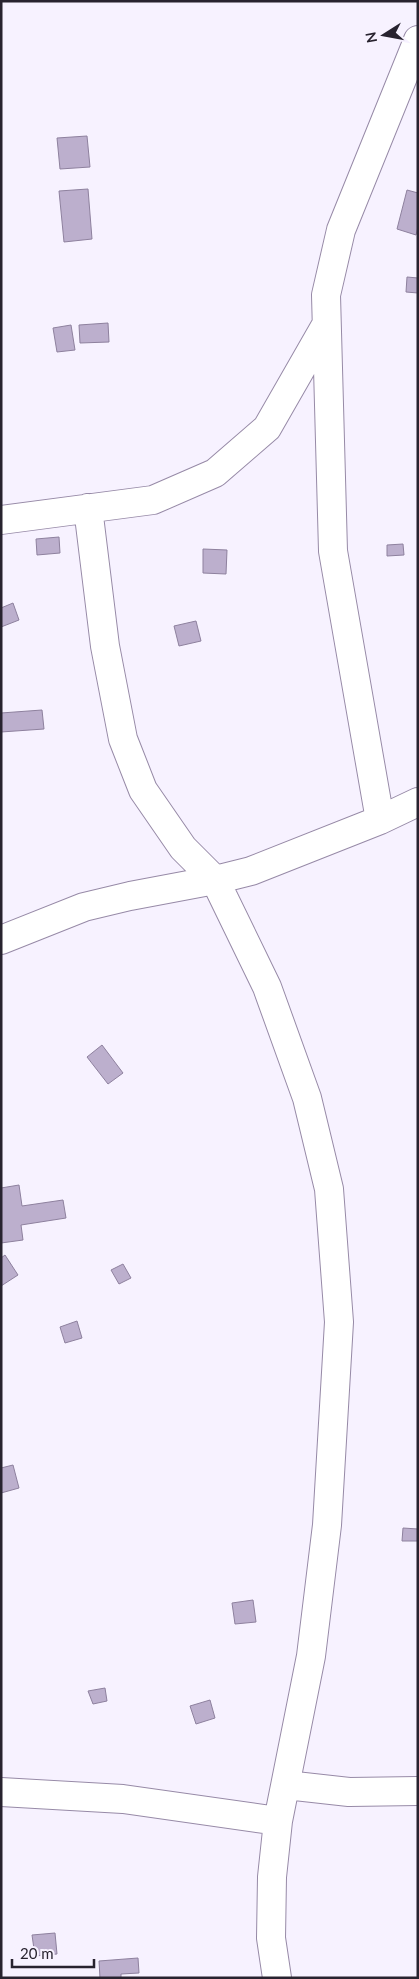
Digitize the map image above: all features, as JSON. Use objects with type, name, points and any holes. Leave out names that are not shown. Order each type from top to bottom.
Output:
[{"type":"street","points":[[380,820],[333,551],[326,295],[341,230],[418,40]]},
{"type":"street","points":[[1,520],[153,500],[215,473],[266,428],[326,325]]},
{"type":"street","points":[[88,508],[105,646],[124,739],[143,790],[183,848],[215,880],[268,986],[307,1098],[329,1189],[339,1322],[326,1525],[311,1656],[278,1821],[272,1885],[271,1938],[277,1978]]},
{"type":"street","points":[[1,940],[84,907],[252,871],[380,820],[418,802]]},
{"type":"street","points":[[286,1785],[350,1792],[418,1791]]},
{"type":"street","points":[[1,1792],[123,1799],[278,1821]]},
{"type":"building","points":[[87,136],[90,167],[60,169],[57,138]]},
{"type":"building","points":[[88,189],[92,239],[64,242],[59,191]]},
{"type":"building","points":[[407,190],[418,193],[418,227],[416,235],[397,229]]},
{"type":"building","points":[[407,277],[418,278],[418,293],[406,292]]},
{"type":"building","points":[[108,323],[109,342],[80,343],[79,325]]},
{"type":"building","points":[[71,325],[75,350],[57,352],[53,328]]},
{"type":"building","points":[[59,537],[60,553],[37,555],[36,539]]},
{"type":"building","points":[[403,544],[404,555],[387,556],[387,545]]},
{"type":"building","points":[[203,549],[227,550],[226,574],[203,573]]},
{"type":"building","points":[[13,603],[19,620],[1,627],[1,608]]},
{"type":"building","points":[[196,621],[201,641],[179,646],[174,626]]},
{"type":"building","points":[[42,710],[44,729],[1,732],[1,713]]},
{"type":"building","points":[[102,1045],[123,1073],[108,1084],[87,1057]]},
{"type":"building","points":[[19,1185],[22,1206],[63,1200],[66,1218],[21,1225],[23,1240],[1,1243],[1,1188]]},
{"type":"building","points":[[5,1255],[18,1275],[1,1286],[1,1258]]},
{"type":"building","points":[[123,1264],[131,1278],[119,1284],[111,1270]]},
{"type":"building","points":[[77,1321],[82,1338],[65,1343],[60,1327]]},
{"type":"building","points":[[13,1465],[19,1488],[1,1493],[1,1468]]},
{"type":"building","points":[[403,1528],[418,1529],[418,1541],[402,1541]]},
{"type":"building","points":[[253,1600],[256,1622],[235,1624],[232,1603]]},
{"type":"building","points":[[105,1688],[107,1701],[93,1704],[88,1691]]},
{"type":"building","points":[[210,1700],[215,1718],[196,1724],[190,1706]]},
{"type":"building","points":[[55,1933],[57,1954],[35,1956],[32,1935]]},
{"type":"building","points":[[138,1958],[139,1973],[121,1974],[121,1978],[100,1978],[99,1961]]}]
